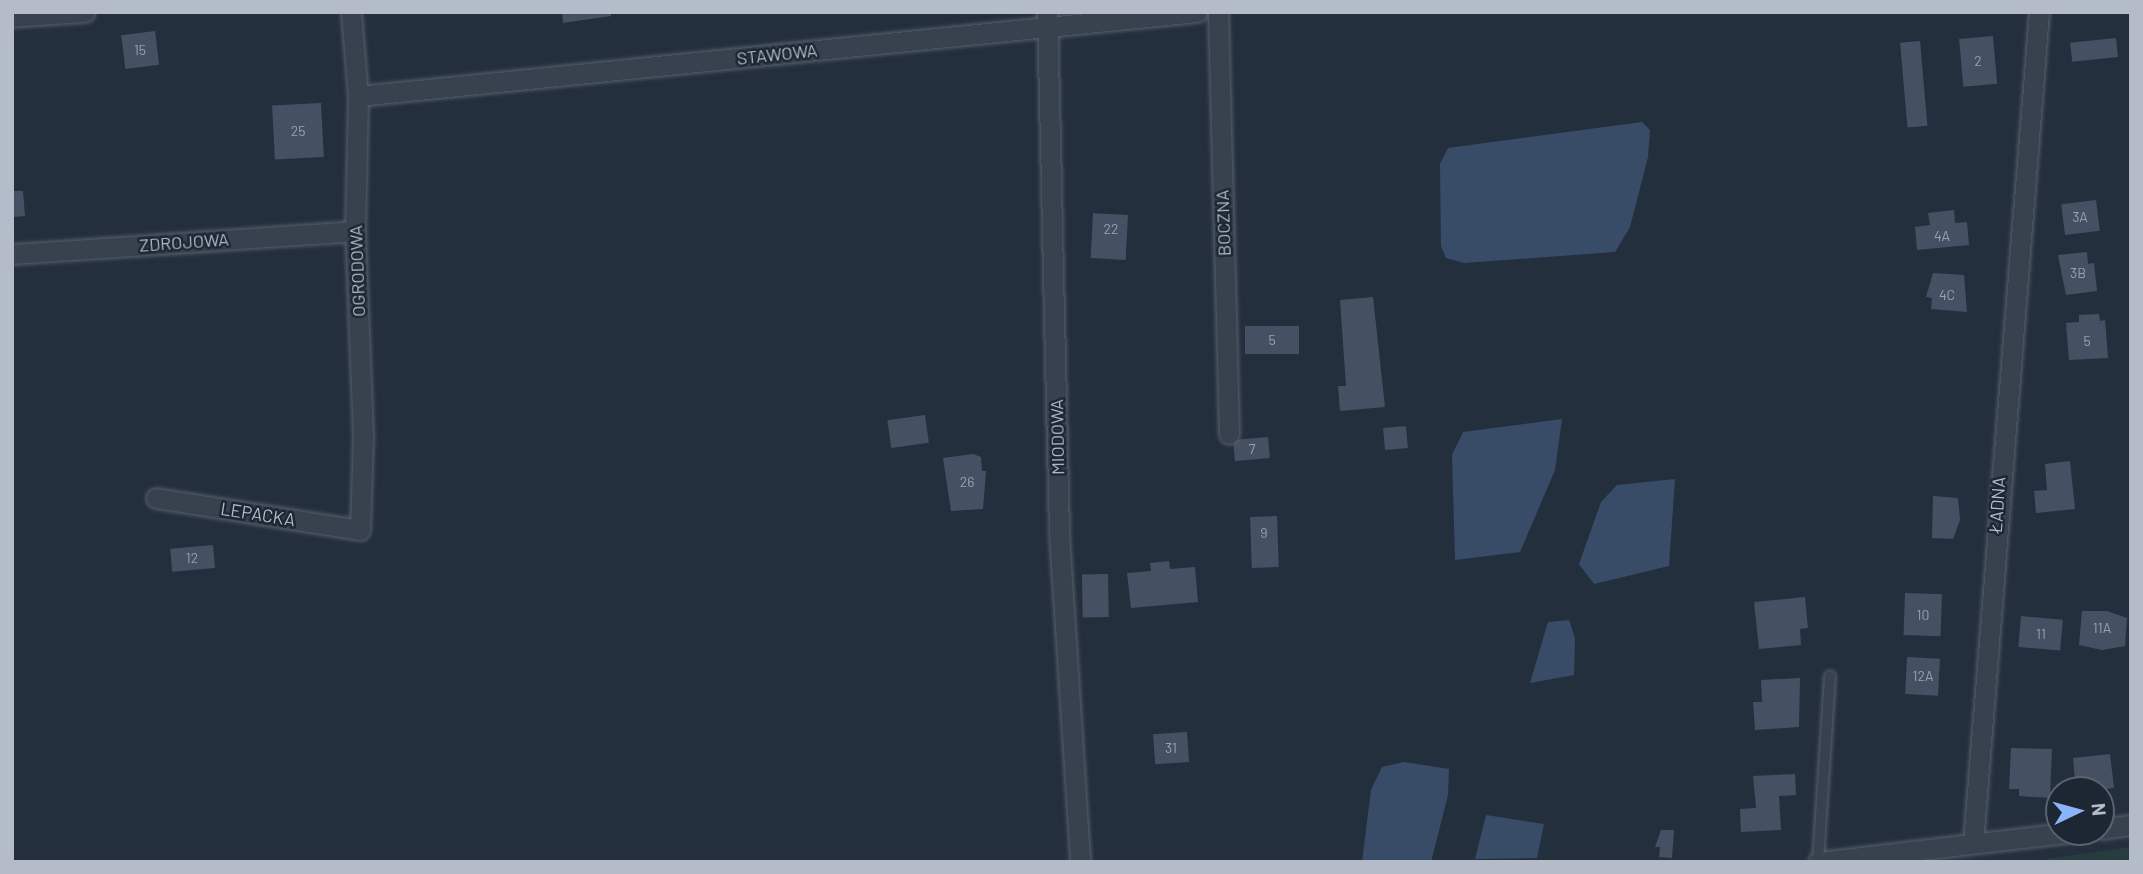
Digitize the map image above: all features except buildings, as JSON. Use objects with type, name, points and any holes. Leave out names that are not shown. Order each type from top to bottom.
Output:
[{"type":"street","points":[[12,17],[85,12]]},
{"type":"street","name":"OGRODOWA","points":[[351,12],[358,96],[355,231],[363,437],[360,530]]},
{"type":"street","name":"STAWOWA","points":[[358,96],[1048,19],[1198,12]]},
{"type":"street","name":"BOCZNA","points":[[1218,12],[1229,434]]},
{"type":"street","name":"ŁADNA","points":[[1973,843],[2039,12]]},
{"type":"street","name":"MIODOWA","points":[[1048,19],[1059,534],[1080,862]]},
{"type":"street","name":"ZDROJOWA","points":[[12,254],[355,231]]},
{"type":"street","name":"LEPACKA","points":[[156,498],[360,530]]},
{"type":"street","points":[[1818,862],[2045,835]]},
{"type":"lane","points":[[1818,862],[1830,677]]},
{"type":"green space","points":[[2131,847],[2131,862],[2046,862],[2046,859]]},
{"type":"water","points":[[1642,122],[1650,130],[1648,157],[1630,227],[1615,252],[1464,263],[1446,258],[1441,246],[1440,164],[1448,148]]},
{"type":"water","points":[[1562,419],[1555,470],[1520,552],[1455,560],[1452,455],[1463,432]]},
{"type":"water","points":[[1675,479],[1669,566],[1594,584],[1579,564],[1601,502],[1617,485]]},
{"type":"water","points":[[1569,620],[1575,638],[1574,675],[1530,683],[1548,622]]},
{"type":"water","points":[[1404,762],[1449,769],[1448,795],[1431,862],[1362,862],[1371,790],[1382,767]]},
{"type":"water","points":[[1486,815],[1544,824],[1537,858],[1475,859]]}]
